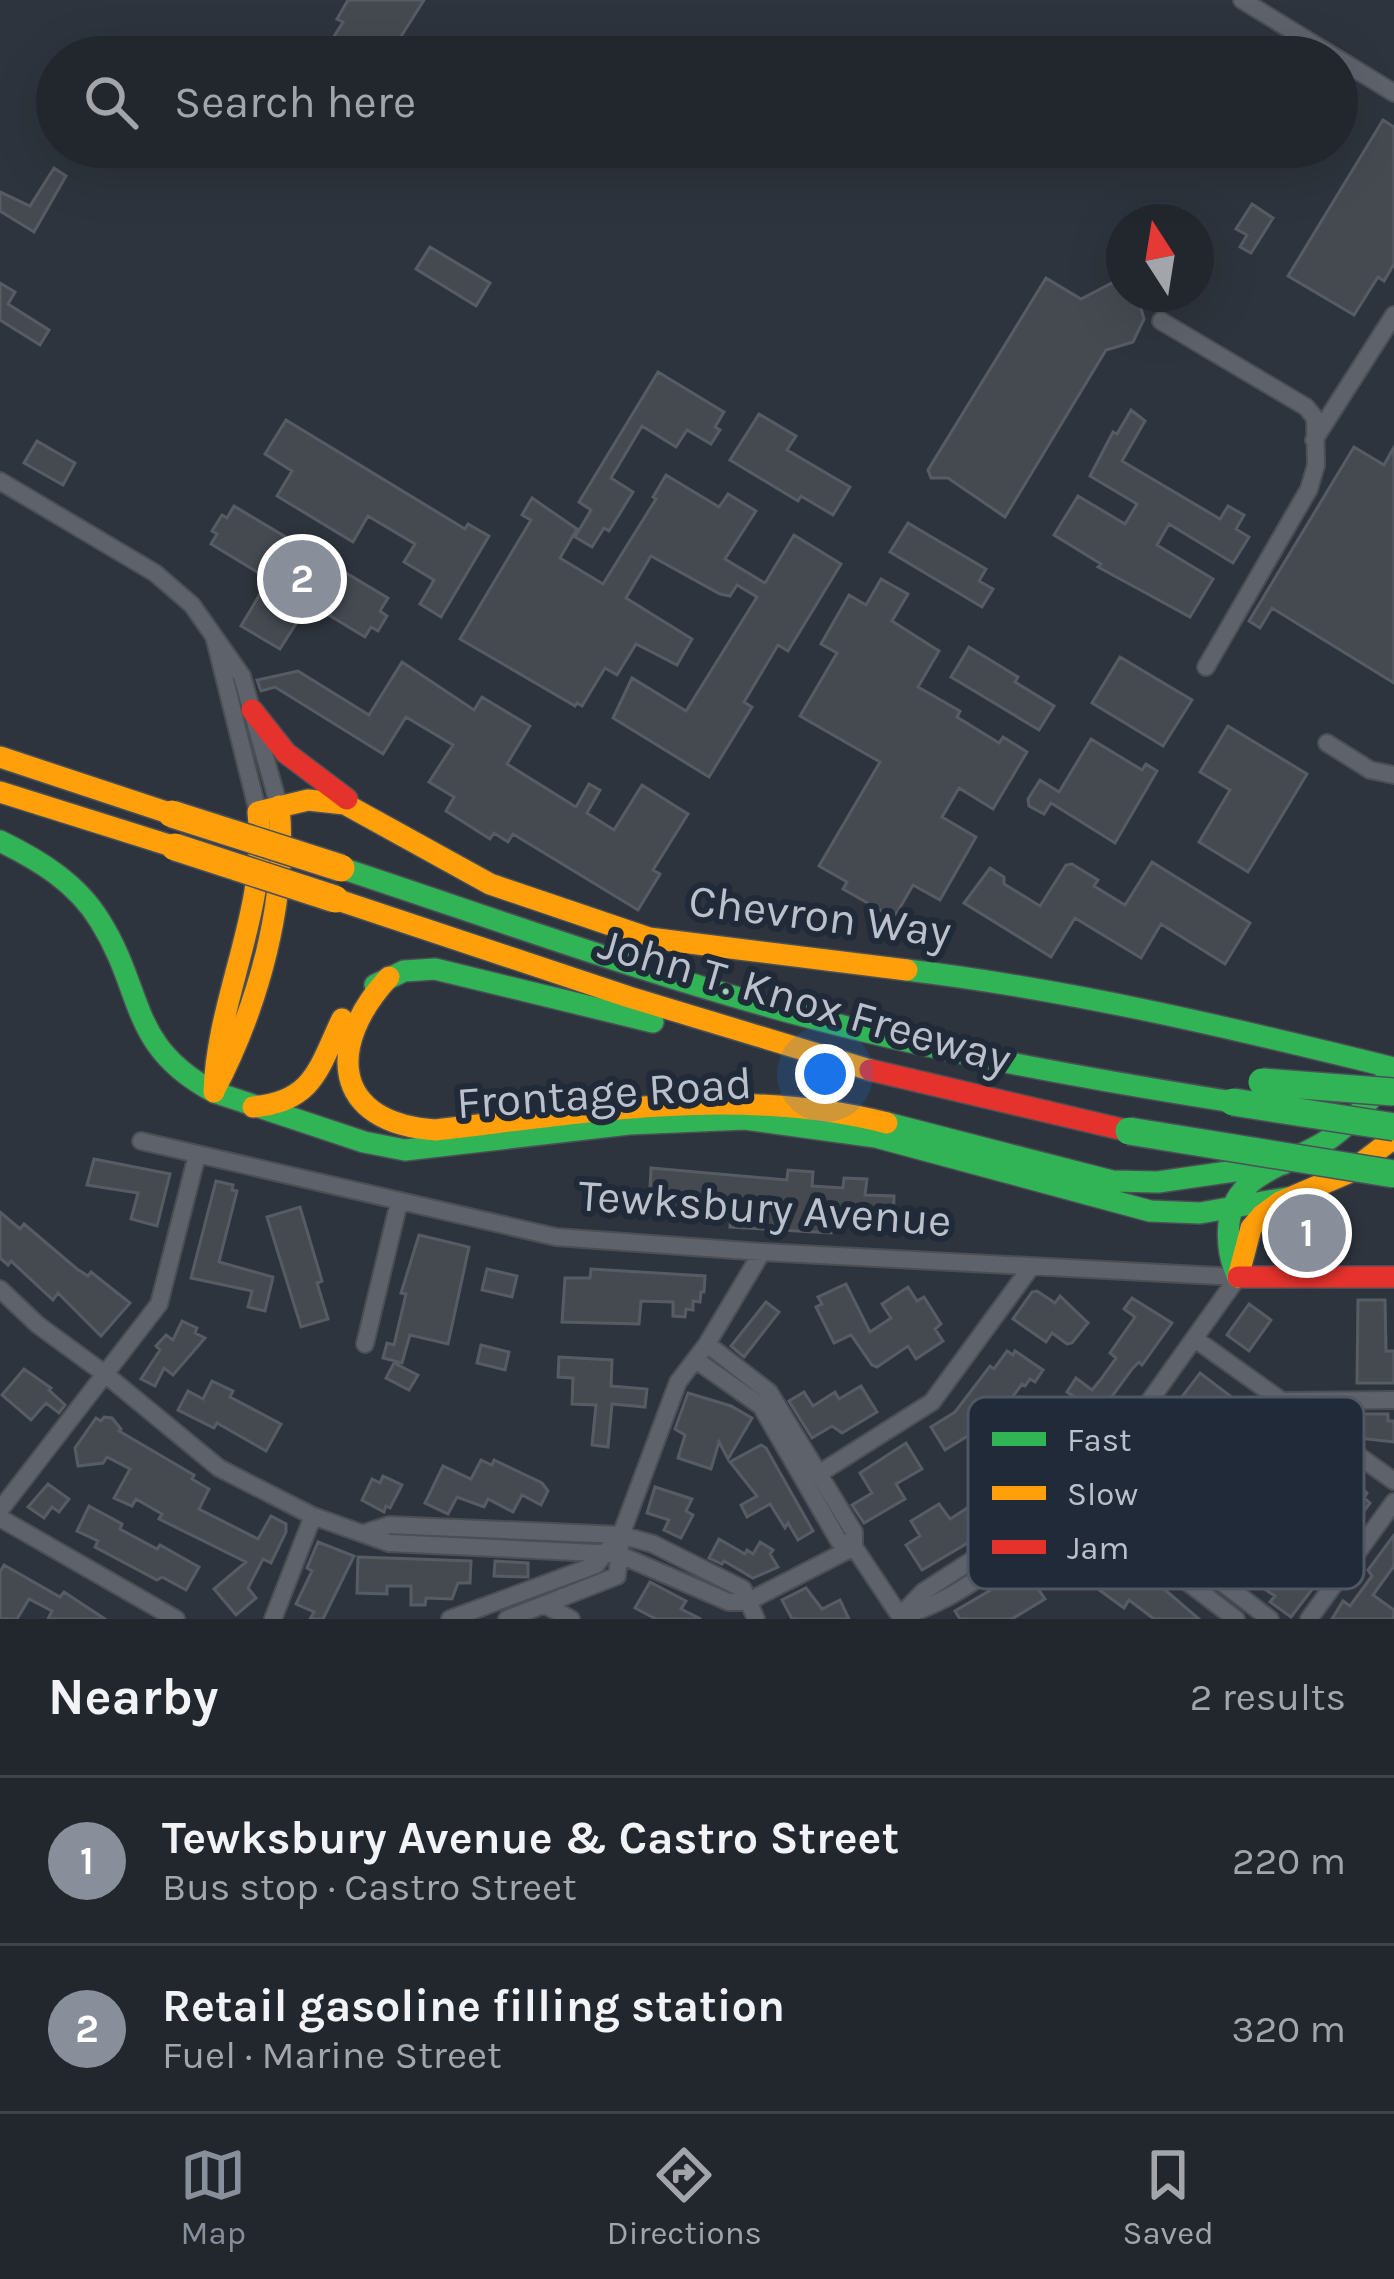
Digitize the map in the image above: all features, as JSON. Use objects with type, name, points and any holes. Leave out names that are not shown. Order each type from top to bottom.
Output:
[{"type":"main road","points":[[241,708],[294,761],[368,813]]},
{"type":"main road","name":"John T. Knox Freeway","points":[[0,758],[795,1013],[943,1051],[1394,1127]]},
{"type":"main road","name":"John T. Knox Freeway","points":[[0,792],[695,1017],[910,1081],[1129,1131],[1394,1174]]},
{"type":"main road","name":"Chevron Way","points":[[268,809],[326,800],[368,813],[490,884],[649,938],[1058,990],[1170,1012],[1394,1068]]},
{"type":"main road","points":[[214,1092],[233,1058],[277,896],[284,853],[268,809]]},
{"type":"main road","name":"Frontage Road","points":[[0,841],[44,865],[88,904],[110,939],[157,1052],[182,1077],[253,1107],[364,1142],[405,1150],[662,1121],[794,1123],[876,1137],[1150,1211],[1184,1214],[1286,1198],[1325,1185],[1360,1167],[1394,1138]]},
{"type":"main road","points":[[253,1107],[285,1104],[302,1094],[315,1077],[344,1014],[362,994],[389,977],[418,969],[452,972],[910,1081]]},
{"type":"main road","points":[[389,977],[356,1016],[347,1045],[347,1067],[366,1106],[401,1129],[454,1128],[658,1105],[759,1104],[862,1118],[1112,1180],[1158,1182],[1282,1164]]},
{"type":"main road","points":[[1238,1277],[1228,1260],[1227,1209],[1242,1187],[1327,1142],[1347,1126],[1394,1068]]},
{"type":"main road","points":[[1075,1076],[1394,1092]]},
{"type":"main road","points":[[1238,1277],[1247,1260],[1254,1223],[1286,1198]]},
{"type":"main road","name":"Tewksbury Avenue","points":[[1238,1277],[1394,1277]]},
{"type":"street","points":[[1242,0],[1300,36]]},
{"type":"street","points":[[1358,71],[1394,93]]},
{"type":"street","points":[[1314,440],[1394,315]]},
{"type":"street","points":[[1161,321],[1306,407],[1315,418],[1316,465],[1309,489],[1206,667]]},
{"type":"street","points":[[0,481],[164,580],[192,605],[244,682],[241,708]]},
{"type":"street","points":[[214,639],[241,708],[268,809]]},
{"type":"street","points":[[1327,743],[1370,770],[1394,775]]},
{"type":"street","name":"Tewksbury Avenue","points":[[141,1141],[556,1237],[1238,1277]]},
{"type":"street","points":[[176,1619],[0,1514],[159,1304],[196,1155]]},
{"type":"street","points":[[365,1344],[399,1202]]},
{"type":"street","points":[[514,1618],[617,1576],[613,1555],[678,1382],[707,1344],[762,1252]]},
{"type":"street","points":[[820,1473],[932,1402],[1031,1267]]},
{"type":"street","points":[[1153,1397],[1238,1277]]},
{"type":"street","points":[[0,1288],[38,1324],[219,1468],[313,1516],[389,1543],[613,1555],[752,1611]]},
{"type":"street","points":[[1195,1339],[1275,1397]]},
{"type":"street","points":[[707,1344],[769,1392],[854,1532],[854,1547]]},
{"type":"street","points":[[696,1360],[761,1406],[839,1540],[854,1547],[900,1616]]},
{"type":"street","points":[[1364,1400],[1394,1400]]},
{"type":"street","points":[[1364,1460],[1394,1481]]},
{"type":"street","points":[[1364,1543],[1394,1502]]},
{"type":"street","points":[[273,1619],[313,1516]]},
{"type":"street","points":[[362,1533],[389,1525],[623,1531],[743,1589],[752,1611]]},
{"type":"street","points":[[752,1611],[854,1547]]},
{"type":"street","points":[[450,1619],[613,1555]]},
{"type":"street","points":[[900,1616],[923,1592],[968,1563]]},
{"type":"street","points":[[900,1616],[932,1609],[968,1586]]},
{"type":"street","points":[[1194,1589],[1236,1619]]},
{"type":"street","points":[[1231,1589],[1270,1619]]},
{"type":"street","points":[[1309,1619],[1331,1589]]},
{"type":"street","points":[[545,1605],[571,1619]]},
{"type":"building","points":[[348,0],[424,0],[401,36],[334,36],[343,22],[337,19]]},
{"type":"building","points":[[1383,120],[1394,127],[1394,264],[1384,281],[1378,277],[1354,315],[1288,276],[1358,168]]},
{"type":"building","points":[[54,168],[66,176],[34,232],[0,211],[0,192],[30,206]]},
{"type":"building","points":[[1252,204],[1273,218],[1251,253],[1240,247],[1247,235],[1236,229]]},
{"type":"building","points":[[430,247],[490,283],[476,306],[416,269]]},
{"type":"building","points":[[1046,278],[1081,299],[1106,286],[1106,312],[1142,312],[1144,319],[1133,342],[1106,350],[1005,517],[948,478],[931,478],[928,470]]},
{"type":"building","points":[[0,283],[15,292],[8,304],[49,330],[40,345],[0,320]]},
{"type":"building","points":[[658,372],[724,412],[715,427],[720,430],[711,444],[687,430],[676,447],[642,426],[611,478],[633,492],[609,531],[604,528],[592,547],[575,537],[591,510],[579,502]]},
{"type":"building","points":[[1131,410],[1145,421],[1122,461],[1220,519],[1228,506],[1244,515],[1236,529],[1249,537],[1233,563],[1169,524],[1157,545],[1213,579],[1190,617],[1098,567],[1101,564],[1054,535],[1078,496],[1125,524],[1137,504],[1090,476],[1113,432],[1117,434]]},
{"type":"building","points":[[759,414],[796,436],[787,450],[850,487],[833,515],[801,496],[798,501],[730,460]]},
{"type":"building","points":[[286,420],[465,529],[468,524],[489,536],[441,617],[420,604],[434,580],[404,562],[415,544],[368,516],[353,542],[277,496],[292,471],[265,454]]},
{"type":"building","points":[[37,441],[75,463],[63,485],[24,463]]},
{"type":"building","points":[[1354,447],[1384,465],[1394,447],[1394,683],[1272,608],[1260,628],[1249,621]]},
{"type":"building","points":[[666,475],[719,507],[728,494],[756,511],[725,559],[765,583],[794,535],[841,564],[788,651],[778,645],[744,702],[752,707],[709,777],[613,718],[632,678],[686,711],[757,597],[737,585],[730,596],[720,594],[651,556],[626,598],[692,639],[677,665],[636,644],[617,675],[605,668],[582,706],[460,639],[531,520],[522,515],[532,498],[577,529],[560,558],[603,584]]},
{"type":"building","points":[[234,506],[388,598],[380,611],[387,616],[378,631],[371,627],[365,637],[309,603],[280,649],[241,626],[269,579],[211,544],[217,534],[212,531]]},
{"type":"building","points":[[908,523],[986,569],[979,581],[993,589],[982,607],[890,552]]},
{"type":"building","points":[[881,579],[908,594],[892,621],[939,651],[918,687],[960,711],[957,717],[999,743],[1003,737],[1027,752],[993,809],[959,788],[942,817],[976,837],[940,900],[913,885],[894,918],[843,889],[847,882],[819,866],[880,762],[800,716],[837,653],[821,644],[849,595],[866,605]]},
{"type":"building","points":[[969,647],[1054,706],[1039,730],[951,677]]},
{"type":"building","points":[[1120,657],[1192,700],[1163,746],[1092,703]]},
{"type":"building","points":[[402,662],[474,710],[482,697],[530,726],[507,764],[576,807],[589,784],[600,790],[587,813],[614,830],[642,785],[688,814],[653,870],[660,874],[638,910],[513,834],[508,842],[494,833],[490,839],[446,811],[454,797],[429,782],[453,745],[406,717],[383,754],[275,687],[261,691],[257,680],[298,671],[369,715]]},
{"type":"building","points":[[1228,726],[1307,774],[1248,872],[1199,842],[1230,790],[1200,772]]},
{"type":"building","points":[[1091,739],[1142,770],[1146,764],[1157,771],[1115,843],[1051,803],[1044,814],[1029,806],[1028,799],[1040,780],[1059,792]]},
{"type":"building","points":[[1152,862],[1250,923],[1225,964],[1161,924],[1141,958],[1075,918],[1051,957],[964,903],[990,868],[1004,877],[1004,884],[1040,906],[1066,865],[1072,864],[1098,880],[1094,886],[1125,905]]},
{"type":"building","points":[[94,1159],[170,1174],[157,1226],[131,1219],[138,1193],[87,1185]]},
{"type":"building","points":[[651,1168],[787,1180],[788,1170],[813,1172],[812,1186],[843,1188],[844,1178],[867,1179],[865,1195],[894,1196],[893,1226],[832,1220],[831,1233],[730,1227],[731,1215],[649,1209]]},
{"type":"building","points":[[216,1181],[233,1185],[232,1190],[237,1191],[219,1262],[273,1277],[265,1311],[248,1307],[252,1291],[191,1278]]},
{"type":"building","points":[[300,1207],[328,1319],[301,1327],[267,1217]]},
{"type":"building","points":[[0,1212],[20,1229],[24,1224],[77,1269],[88,1276],[91,1272],[130,1303],[101,1336],[58,1293],[53,1300],[11,1261],[8,1265],[0,1258]]},
{"type":"building","points":[[419,1235],[469,1247],[448,1344],[410,1335],[402,1363],[383,1358],[387,1343],[394,1345],[406,1294],[401,1293]]},
{"type":"building","points":[[487,1269],[517,1276],[512,1297],[482,1290]]},
{"type":"building","points":[[591,1269],[705,1276],[704,1292],[700,1302],[693,1301],[693,1310],[686,1309],[685,1317],[673,1316],[673,1302],[641,1301],[639,1324],[562,1322],[565,1278],[590,1278]]},
{"type":"building","points":[[846,1284],[870,1332],[891,1318],[882,1304],[908,1287],[917,1301],[924,1297],[941,1324],[935,1329],[943,1341],[916,1359],[908,1346],[877,1367],[851,1335],[834,1343],[816,1307],[822,1304],[818,1297]]},
{"type":"building","points":[[1037,1291],[1055,1303],[1060,1296],[1088,1323],[1072,1343],[1052,1333],[1046,1342],[1013,1319]]},
{"type":"building","points":[[1132,1298],[1172,1323],[1112,1397],[1074,1397],[1067,1392],[1076,1378],[1092,1390],[1116,1358],[1110,1353],[1135,1317],[1124,1309]]},
{"type":"building","points":[[1358,1300],[1385,1300],[1386,1351],[1394,1351],[1394,1383],[1357,1383]]},
{"type":"building","points":[[766,1302],[779,1312],[744,1357],[731,1346]]},
{"type":"building","points":[[1249,1304],[1271,1320],[1249,1351],[1227,1335]]},
{"type":"building","points":[[182,1321],[205,1338],[173,1375],[164,1368],[155,1386],[141,1379],[160,1350],[156,1346],[166,1335],[173,1340]]},
{"type":"building","points":[[481,1345],[509,1352],[505,1370],[477,1363]]},
{"type":"building","points":[[1007,1351],[1013,1355],[1015,1351],[1043,1370],[1035,1382],[1030,1379],[1022,1384],[1012,1397],[968,1397],[968,1436],[945,1450],[931,1427],[955,1412],[990,1366],[994,1369]]},
{"type":"building","points":[[559,1357],[612,1360],[611,1386],[647,1389],[645,1407],[612,1404],[608,1447],[592,1445],[596,1405],[572,1404],[573,1378],[558,1377]]},
{"type":"building","points":[[394,1363],[418,1375],[409,1390],[386,1378]]},
{"type":"building","points":[[24,1369],[65,1405],[59,1413],[46,1403],[31,1420],[2,1395]]},
{"type":"building","points":[[1200,1373],[1232,1397],[1182,1397]]},
{"type":"building","points":[[212,1381],[233,1391],[230,1397],[281,1424],[266,1451],[217,1423],[214,1428],[178,1410],[188,1391],[203,1399]]},
{"type":"building","points":[[861,1386],[877,1412],[842,1433],[832,1426],[812,1438],[789,1401],[804,1392],[813,1406],[835,1392],[839,1399]]},
{"type":"building","points":[[688,1393],[752,1418],[728,1459],[719,1442],[711,1469],[678,1458],[685,1435],[675,1429]]},
{"type":"building","points":[[1364,1414],[1388,1414],[1388,1421],[1394,1421],[1394,1442],[1364,1439]]},
{"type":"building","points":[[96,1418],[112,1418],[119,1431],[194,1475],[192,1479],[209,1489],[199,1509],[258,1539],[271,1516],[286,1524],[271,1563],[263,1559],[248,1588],[256,1598],[236,1615],[214,1589],[246,1562],[159,1519],[162,1514],[136,1499],[132,1506],[114,1498],[130,1469],[107,1457],[103,1463],[78,1466],[75,1448]]},
{"type":"building","points":[[906,1443],[922,1469],[896,1484],[905,1499],[864,1523],[852,1505],[872,1493],[860,1473]]},
{"type":"building","points":[[761,1445],[813,1531],[798,1540],[770,1504],[747,1517],[741,1505],[757,1496],[730,1462]]},
{"type":"building","points":[[481,1460],[492,1465],[494,1460],[542,1483],[548,1491],[541,1505],[522,1495],[513,1512],[488,1499],[484,1507],[457,1497],[448,1514],[425,1503],[443,1466],[471,1479]]},
{"type":"building","points":[[383,1476],[402,1485],[384,1512],[362,1500],[372,1479],[380,1483]]},
{"type":"building","points":[[48,1484],[69,1499],[59,1512],[52,1507],[44,1518],[28,1507]]},
{"type":"building","points":[[655,1487],[692,1499],[686,1511],[693,1515],[681,1538],[664,1530],[669,1520],[647,1513]]},
{"type":"building","points":[[939,1504],[950,1519],[968,1508],[968,1543],[922,1570],[906,1545],[920,1536],[911,1521]]},
{"type":"building","points":[[89,1506],[122,1524],[120,1529],[199,1567],[186,1590],[95,1547],[98,1541],[77,1531]]},
{"type":"building","points":[[1394,1535],[1394,1566],[1373,1595],[1394,1610],[1394,1619],[1332,1619],[1343,1601],[1350,1606],[1364,1589],[1372,1576],[1368,1570]]},
{"type":"building","points":[[719,1539],[745,1554],[747,1550],[753,1554],[760,1542],[773,1550],[770,1554],[778,1567],[753,1578],[709,1558]]},
{"type":"building","points":[[318,1542],[354,1556],[323,1619],[310,1619],[314,1612],[296,1604],[312,1571],[307,1568]]},
{"type":"building","points":[[358,1557],[471,1561],[470,1583],[458,1583],[452,1599],[426,1598],[425,1605],[411,1605],[411,1586],[387,1586],[387,1594],[357,1593]]},
{"type":"building","points":[[495,1561],[528,1563],[528,1577],[494,1576]]},
{"type":"building","points":[[4,1565],[60,1597],[64,1592],[105,1619],[48,1619],[52,1611],[29,1599],[17,1619],[0,1619]]},
{"type":"building","points":[[650,1582],[686,1601],[681,1609],[701,1619],[656,1619],[635,1608]]},
{"type":"building","points":[[806,1588],[822,1609],[840,1600],[849,1619],[792,1619],[782,1600]]},
{"type":"building","points":[[993,1589],[1038,1589],[1045,1599],[1012,1619],[960,1619],[955,1611]]},
{"type":"building","points":[[1098,1589],[1164,1589],[1199,1619],[1154,1619],[1129,1600],[1124,1608]]},
{"type":"building","points":[[1264,1589],[1312,1589],[1291,1617],[1270,1602],[1275,1596]]},
{"type":"traffic: fast","points":[[0,841],[56,874],[91,907],[114,947],[152,1037],[186,1074],[214,1092]]},
{"type":"traffic: fast","points":[[341,868],[618,961],[785,1011],[1008,1062],[1233,1102]]},
{"type":"traffic: fast","points":[[375,985],[404,971],[435,969],[653,1022]]},
{"type":"traffic: fast","points":[[907,970],[1091,999],[1394,1068]]},
{"type":"traffic: fast","points":[[1238,1277],[1228,1230],[1242,1191],[1269,1170],[1341,1130],[1394,1068]]},
{"type":"traffic: fast","points":[[1262,1082],[1394,1092]]},
{"type":"traffic: fast","points":[[214,1092],[364,1142],[405,1150],[629,1124],[745,1119],[876,1137],[1150,1211],[1200,1213],[1286,1198]]},
{"type":"traffic: fast","points":[[1233,1102],[1394,1127]]},
{"type":"traffic: fast","points":[[887,1123],[1112,1181],[1158,1182],[1283,1164]]},
{"type":"traffic: fast","points":[[1129,1131],[1394,1174]]},
{"type":"traffic: slow","points":[[0,757],[172,814]]},
{"type":"traffic: slow","points":[[0,792],[175,847]]},
{"type":"traffic: slow","points":[[214,1092],[224,1021],[256,883],[258,812],[308,800],[345,804],[490,884],[649,938],[907,970]]},
{"type":"traffic: slow","points":[[214,1091],[244,1024],[266,953],[279,879],[279,806]]},
{"type":"traffic: slow","points":[[172,814],[341,868]]},
{"type":"traffic: slow","points":[[175,847],[335,899]]},
{"type":"traffic: slow","points":[[335,899],[629,997],[870,1070]]},
{"type":"traffic: slow","points":[[389,977],[369,1003],[348,1053],[358,1096],[376,1113],[401,1124],[436,1130],[605,1110],[718,1104],[831,1112],[887,1123]]},
{"type":"traffic: slow","points":[[253,1107],[273,1104],[302,1090],[320,1067],[342,1019]]},
{"type":"traffic: slow","points":[[1238,1277],[1251,1228],[1262,1215],[1280,1202],[1348,1173],[1394,1138]]},
{"type":"traffic: jam","points":[[252,710],[286,753],[347,799]]},
{"type":"traffic: jam","points":[[870,1070],[1129,1131]]},
{"type":"traffic: jam","points":[[1238,1277],[1394,1277]]},
{"type":"place","name":"Retail gasoline filling station","points":[[302,579]]},
{"type":"place","name":"Tewksbury Avenue & Castro Street","points":[[1307,1233]]}]
